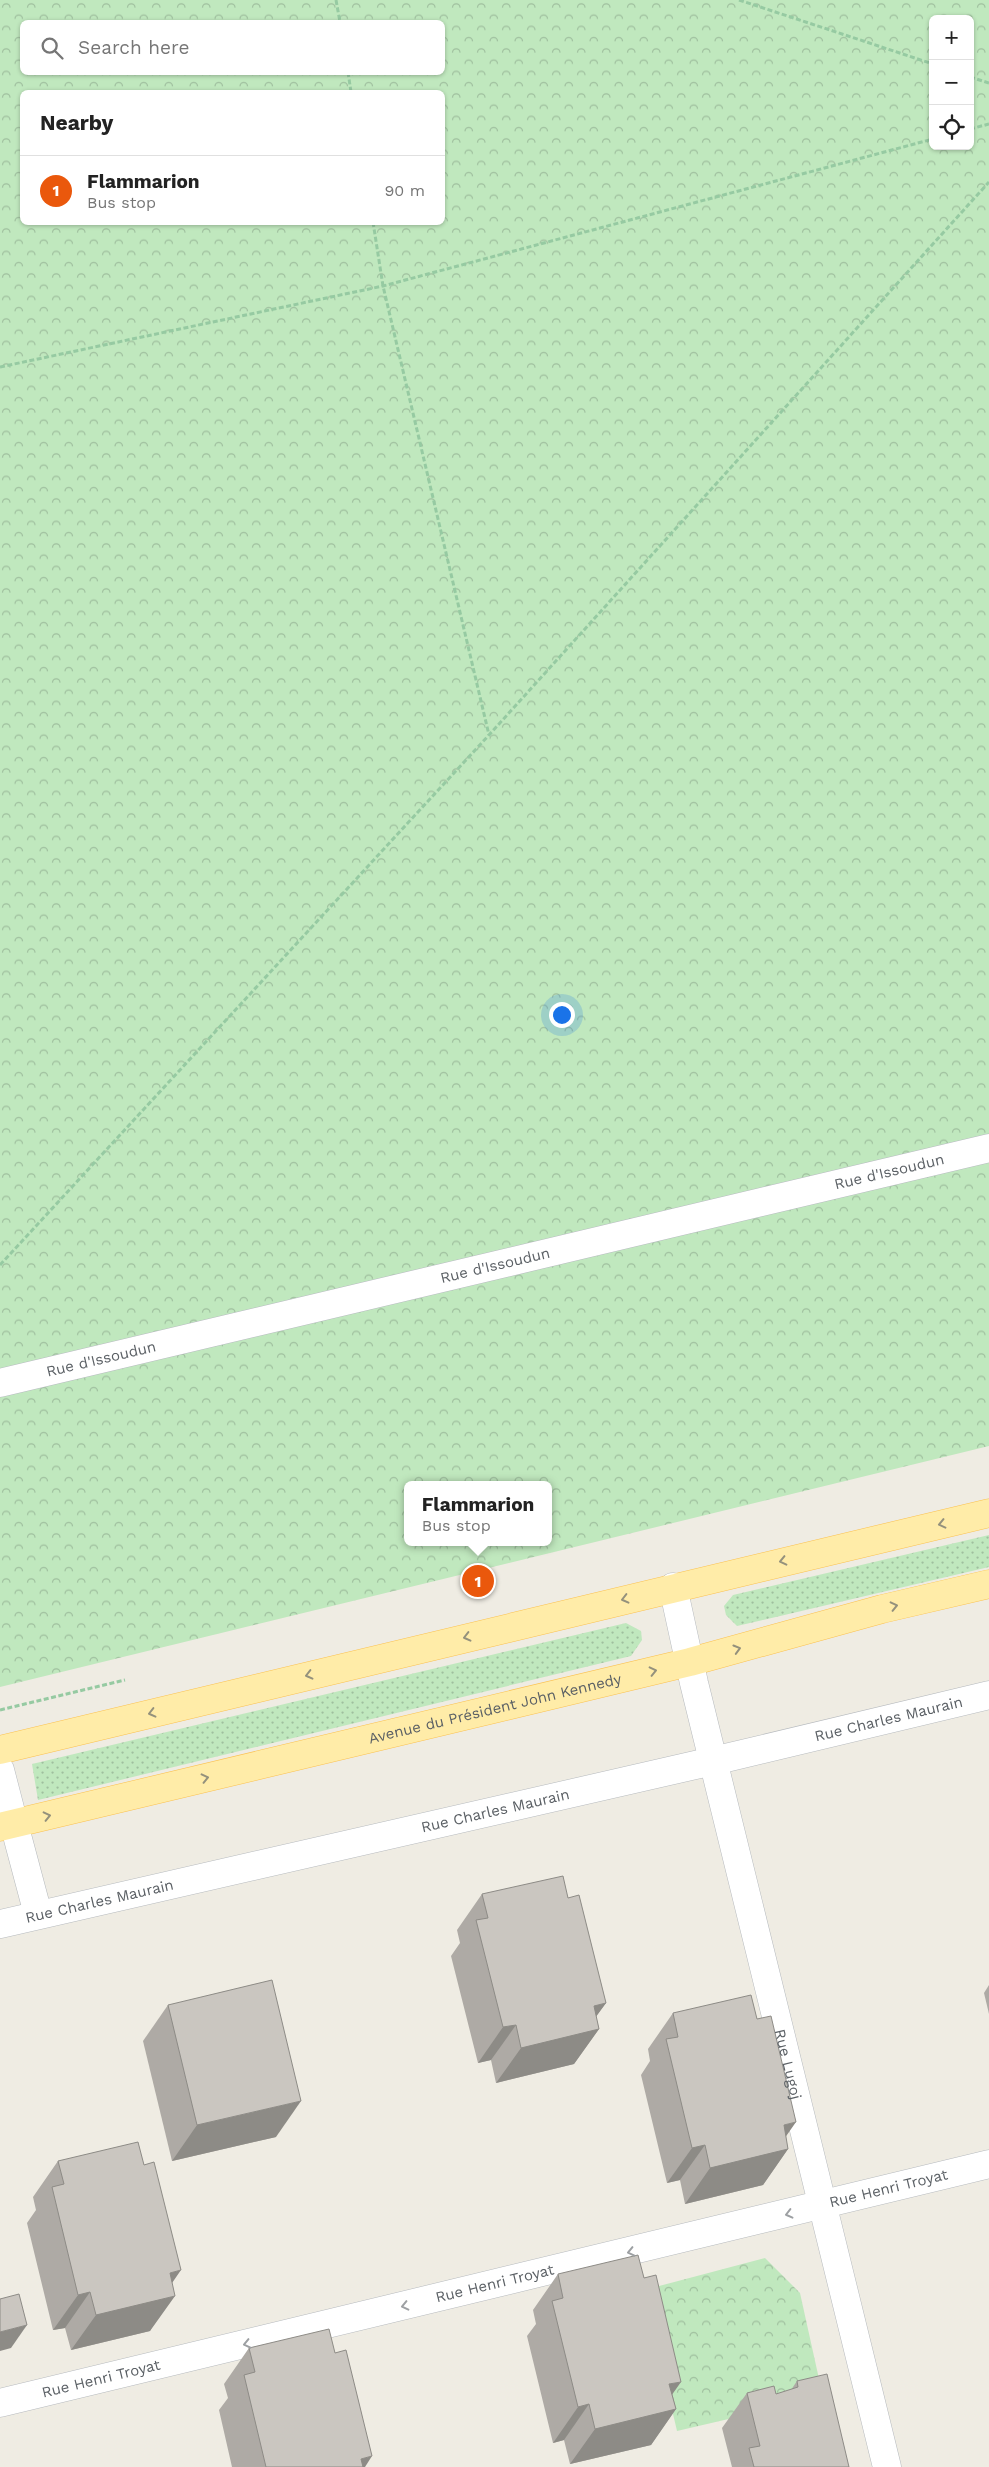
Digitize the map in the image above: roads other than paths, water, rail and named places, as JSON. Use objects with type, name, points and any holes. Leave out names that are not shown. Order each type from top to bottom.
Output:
[{"type":"main road","points":[[0,1750],[673,1587],[989,1513]]},
{"type":"main road","name":"Avenue du Président John Kennedy","points":[[7,1826],[690,1662],[882,1609],[989,1584]]},
{"type":"street","name":"Rue d'Issoudun","points":[[0,1383],[989,1148]]},
{"type":"street","name":"Rue Lugoj","points":[[673,1587],[713,1761],[887,2467]]},
{"type":"street","name":"Rue Charles Maurain","points":[[0,1924],[989,1696]]},
{"type":"street","points":[[0,1770],[7,1826],[38,1914]]},
{"type":"street","name":"Rue Henri Troyat","points":[[0,2403],[823,2206],[989,2164]]},
{"type":"place","name":"Flammarion","points":[[478,1581]]}]
